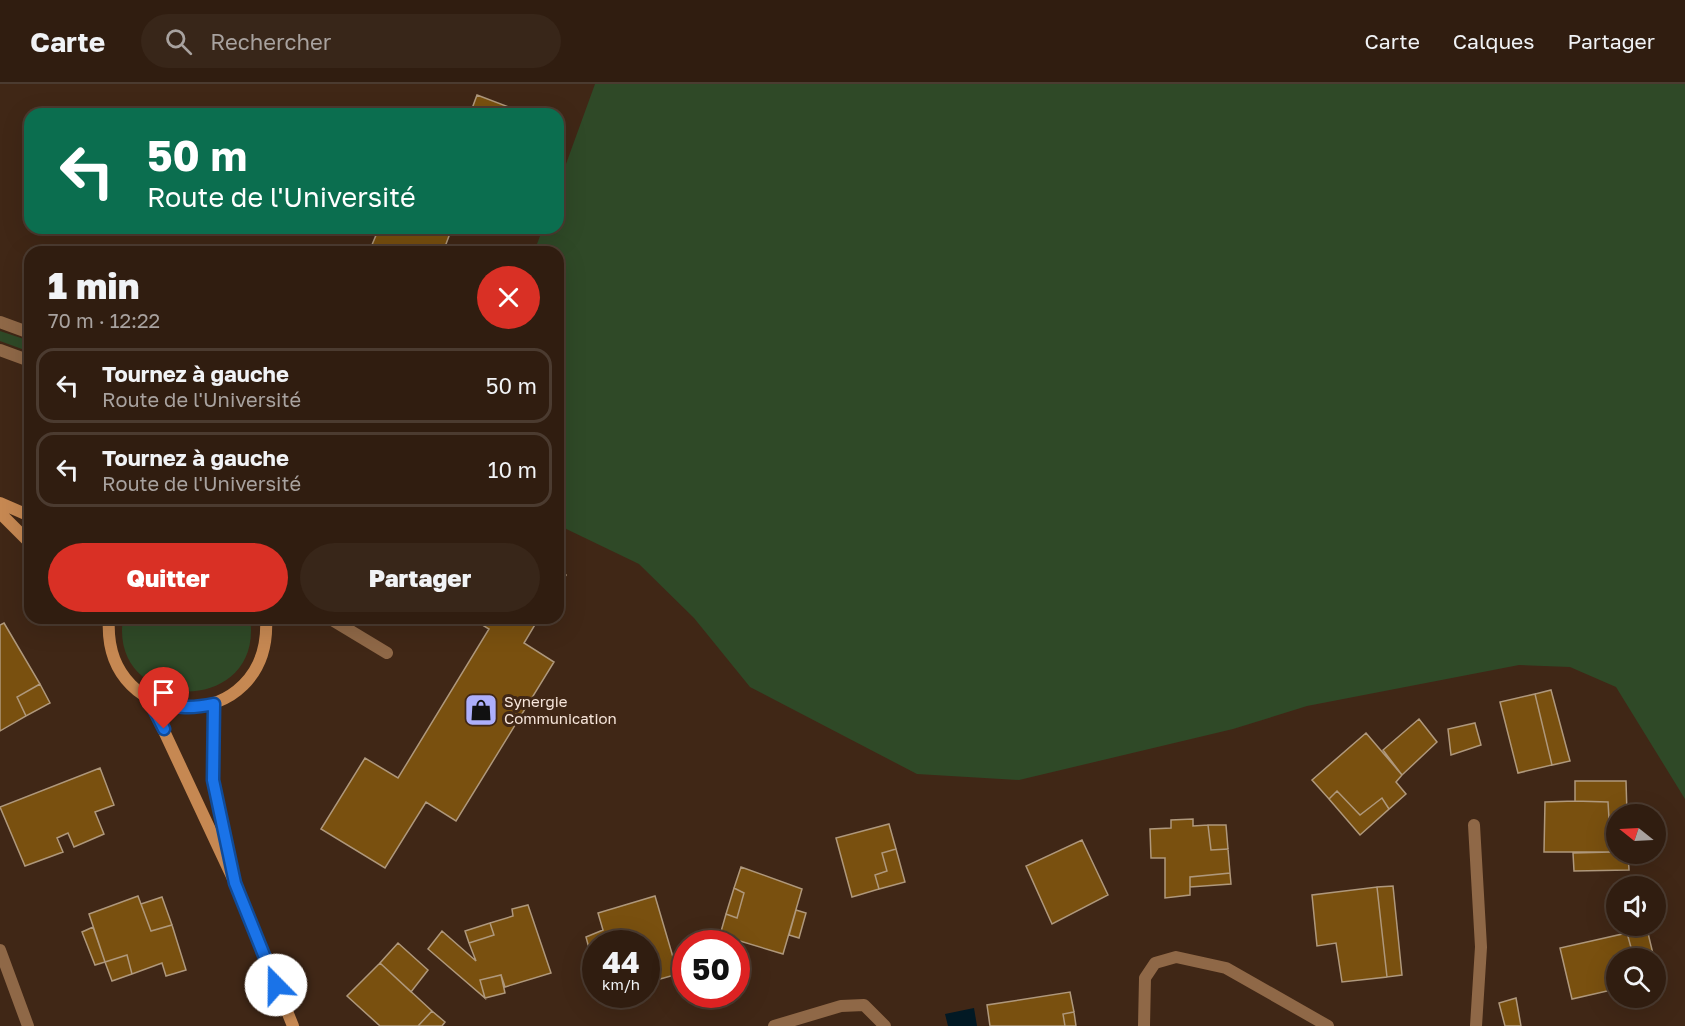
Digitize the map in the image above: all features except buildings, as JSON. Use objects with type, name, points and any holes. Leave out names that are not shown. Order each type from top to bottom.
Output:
[{"type":"main road","points":[[0,503],[24,513]]},
{"type":"main road","points":[[0,513],[24,537]]},
{"type":"main road","points":[[108,624],[108,638],[121,674],[134,689],[149,699],[170,707],[193,709],[214,704],[235,693],[250,677],[262,657],[267,636],[266,624]]},
{"type":"main road","points":[[149,699],[235,883],[293,1026]]},
{"type":"main road","points":[[214,704],[213,780],[235,883]]},
{"type":"street","points":[[0,322],[24,331]]},
{"type":"street","points":[[0,350],[24,359]]},
{"type":"street","points":[[339,624],[387,653]]},
{"type":"street","points":[[1474,825],[1481,946],[1476,1026]]},
{"type":"street","points":[[0,950],[28,1026]]},
{"type":"street","points":[[1144,1026],[1145,978],[1155,963],[1176,957],[1227,968],[1328,1026]]},
{"type":"street","points":[[774,1026],[841,1006],[864,1005],[885,1026]]},
{"type":"green space","points":[[595,84],[1685,84],[1685,799],[1616,687],[1570,667],[1519,665],[1307,706],[1233,729],[1019,780],[917,774],[750,687],[694,618],[639,564],[564,528],[564,246],[536,246],[541,234],[564,234],[564,169]]},
{"type":"green space","points":[[0,331],[24,339],[24,350],[0,341]]},
{"type":"green space","points":[[123,624],[250,624],[248,650],[234,673],[212,687],[186,692],[161,687],[139,673],[125,650]]},
{"type":"water","points":[[974,1008],[977,1026],[948,1026],[945,1014]]},
{"type":"place","name":"Synergie Communication","points":[[481,710]]},
{"type":"route","points":[[164,729],[149,699],[170,707],[193,709],[214,704],[213,780],[235,883],[276,985]]}]
